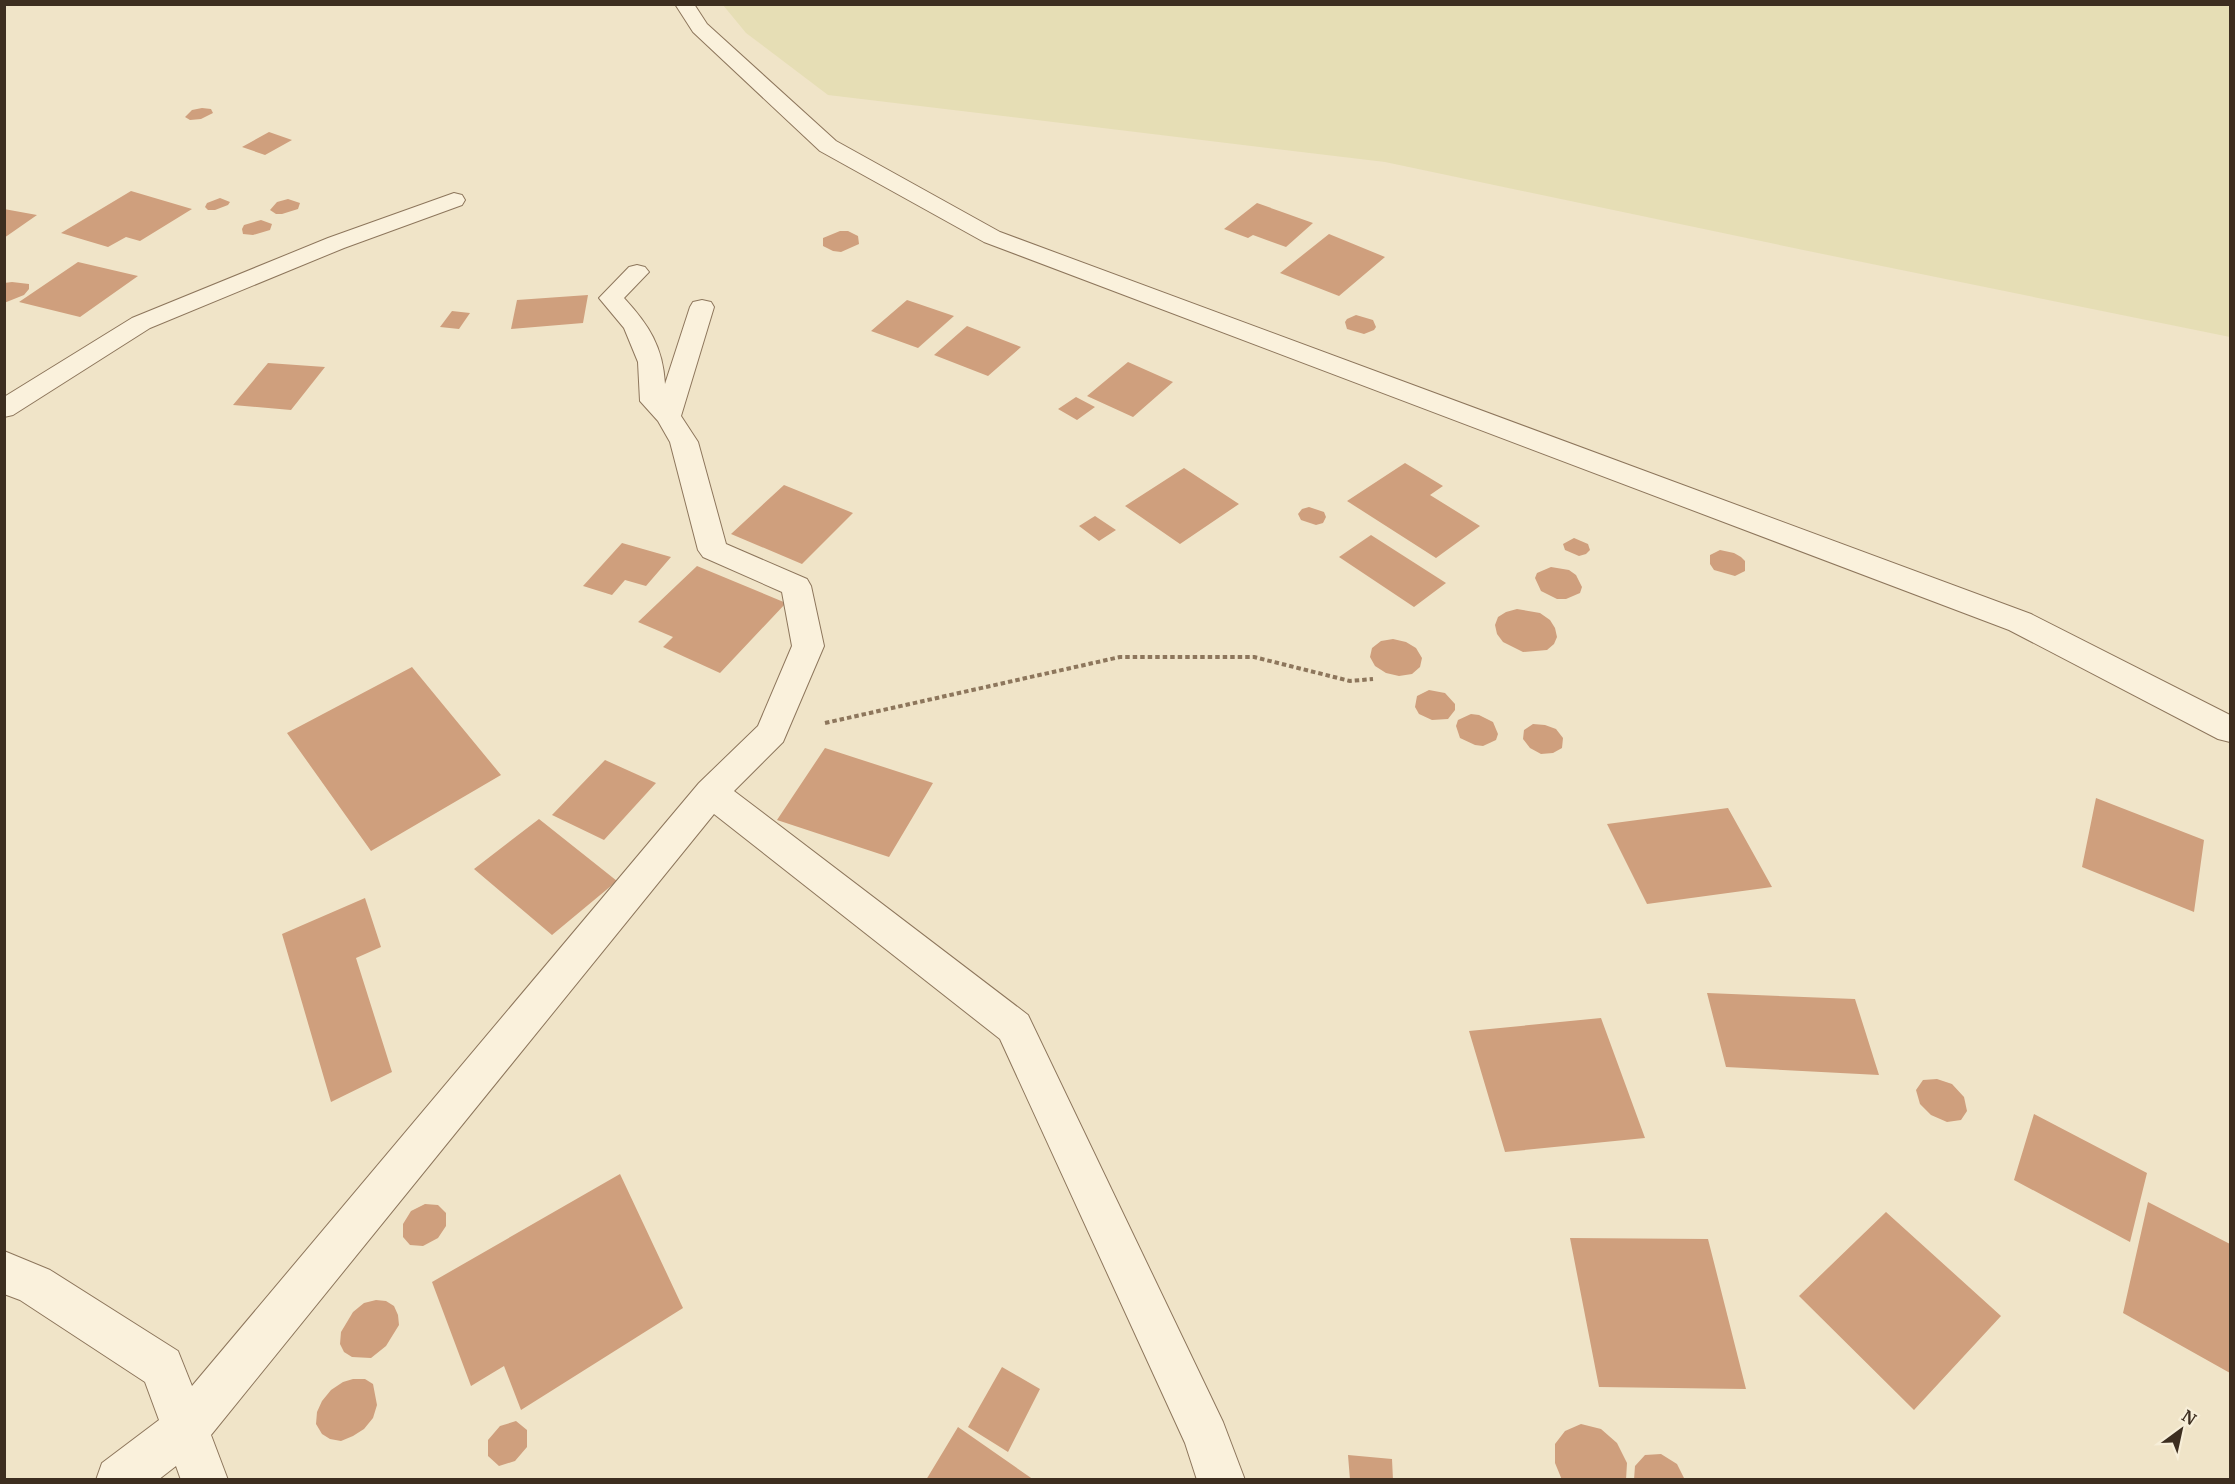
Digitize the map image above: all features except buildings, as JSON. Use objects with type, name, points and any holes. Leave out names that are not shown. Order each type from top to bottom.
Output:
[{"type":"street","points":[[684,4],[700,28],[828,146],[992,237],[2020,622],[2230,730]]},
{"type":"street","points":[[4,409],[141,323],[336,243],[454,200]]},
{"type":"street","points":[[119,1479],[186,1430],[711,793],[771,733],[808,646],[796,586],[713,550],[684,442],[668,416],[653,401],[651,362],[636,326],[610,298],[637,272]]},
{"type":"street","points":[[668,416],[702,307]]},
{"type":"street","points":[[711,793],[1014,1027],[1207,1438],[1221,1479]]},
{"type":"street","points":[[4,1272],[35,1285],[162,1367],[205,1479]]},
{"type":"path","points":[[771,733],[884,712],[1120,657],[1254,657],[1350,681],[1373,679]]},
{"type":"shaded area","points":[[723,5],[2230,5],[2230,337],[1385,162],[828,95],[746,33]]}]
